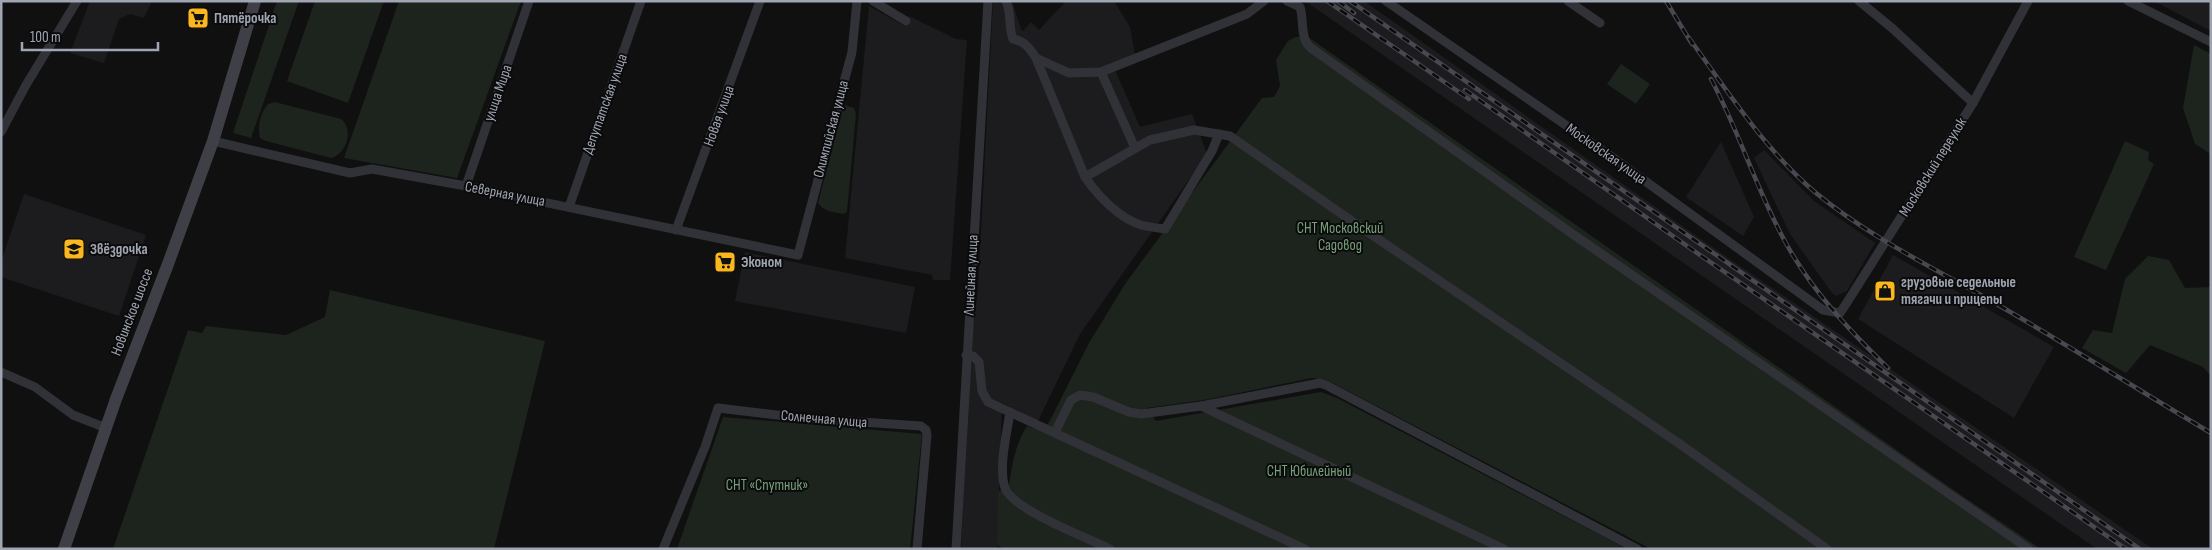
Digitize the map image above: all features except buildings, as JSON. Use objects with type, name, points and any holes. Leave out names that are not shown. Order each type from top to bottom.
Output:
[{"type":"main road","name":"Новинское шоссе","points":[[64,549],[106,428],[213,141],[255,1]]},
{"type":"street","points":[[1,132],[26,85],[77,1]]},
{"type":"street","name":"улица Мира","points":[[466,186],[529,1]]},
{"type":"street","name":"Депутатская улица","points":[[569,207],[641,1]]},
{"type":"street","name":"Новая улица","points":[[676,230],[760,1]]},
{"type":"street","name":"Олимпийская улица","points":[[798,255],[852,52],[857,1]]},
{"type":"street","points":[[872,1],[906,21]]},
{"type":"street","name":"Линейная улица","points":[[956,549],[988,1]]},
{"type":"street","points":[[1006,1],[1009,7],[1010,31],[1013,39],[1020,40],[1036,58],[1086,177],[1095,191],[1131,220],[1142,225],[1165,229],[1212,151],[1219,134]]},
{"type":"street","points":[[1036,58],[1068,73],[1101,72],[1247,14],[1264,1]]},
{"type":"street","points":[[1287,1],[1300,7],[1304,39],[1311,48],[1574,235],[2029,549]]},
{"type":"street","points":[[1568,1],[1600,23]]},
{"type":"street","points":[[1859,1],[1892,28],[1973,103]]},
{"type":"street","name":"Московский переулок","points":[[1823,310],[1840,313],[1846,304],[1973,103],[2028,1]]},
{"type":"street","points":[[2128,1],[2211,42]]},
{"type":"street","name":"Московская улица","points":[[1390,2],[1619,163],[1823,310]]},
{"type":"street","points":[[1101,72],[1135,148]]},
{"type":"street","points":[[1086,177],[1150,140],[1194,130],[1230,136],[1677,442],[1827,549]]},
{"type":"street","name":"Северная улица","points":[[213,141],[350,173],[372,169],[466,186],[798,255]]},
{"type":"street","points":[[966,355],[973,356],[979,362],[982,391],[985,399],[1306,549]]},
{"type":"street","points":[[1,372],[35,387],[73,415],[106,428]]},
{"type":"street","points":[[1055,432],[1071,400],[1080,396],[1093,397],[1136,414],[1200,406],[1314,384],[1326,385],[1638,549]]},
{"type":"street","points":[[1200,406],[1504,549]]},
{"type":"street","name":"Солнечная улица","points":[[663,549],[705,447],[718,408],[893,426],[921,426],[926,430],[927,435],[917,549]]},
{"type":"street","points":[[1010,412],[1002,470],[1008,493],[1015,500],[1038,515],[1110,549]]},
{"type":"shaded area","points":[[90,1],[152,1],[144,18],[130,14],[119,19],[104,63],[70,53]]},
{"type":"shaded area","points":[[993,1],[1013,4],[1023,31],[1031,22],[1039,30],[1066,1],[1114,1],[1130,27],[1136,60],[1115,70],[1140,127],[1192,114],[1207,154],[1080,334],[1038,421],[1002,403],[997,549],[961,549],[969,360],[978,289]]},
{"type":"shaded area","points":[[1305,1],[1364,1],[1702,240],[2153,549],[2097,549]]},
{"type":"shaded area","points":[[2154,1],[2211,1],[2211,31]]},
{"type":"shaded area","points":[[869,6],[903,25],[909,16],[956,39],[967,40],[950,280],[933,280],[932,275],[845,258]]},
{"type":"shaded area","points":[[1721,142],[1754,217],[1743,236],[1686,197]]},
{"type":"shaded area","points":[[1764,150],[1814,201],[1875,243],[1847,291],[1836,296],[1832,293],[1790,234],[1754,158]]},
{"type":"shaded area","name":"Звёздочка","points":[[24,194],[146,235],[119,316],[1,277],[1,262]]},
{"type":"shaded area","points":[[745,252],[915,287],[906,333],[735,301]]},
{"type":"shaded area","points":[[1893,255],[2054,347],[2014,418],[1858,319]]},
{"type":"green space","points":[[277,1],[299,1],[251,138],[233,133]]},
{"type":"green space","points":[[315,1],[384,1],[348,103],[287,81]]},
{"type":"green space","points":[[399,1],[521,1],[457,178],[344,158]]},
{"type":"green space","name":"СНТ Московский Садовод","points":[[1296,37],[1308,37],[1955,491],[2041,549],[1651,549],[1327,380],[1312,378],[1204,400],[1146,408],[1156,421],[1321,392],[1337,398],[1627,549],[1004,549],[997,545],[998,492],[1009,486],[1017,448],[1027,426],[1044,432],[1089,343],[1125,284],[1262,98],[1274,97],[1280,86],[1276,60],[1288,41]]},
{"type":"green space","points":[[2194,45],[2211,54],[2211,154],[2195,144],[2183,108]]},
{"type":"green space","points":[[1621,64],[1650,84],[1636,104],[1607,84]]},
{"type":"green space","points":[[275,102],[341,119],[345,123],[348,135],[345,147],[337,156],[331,158],[260,138],[259,124],[261,116],[268,104]]},
{"type":"green space","points":[[845,105],[854,108],[856,114],[847,212],[844,214],[826,210],[818,203]]},
{"type":"green space","points":[[2125,141],[2149,152],[2148,160],[2154,164],[2106,270],[2074,257]]},
{"type":"green space","points":[[2148,256],[2169,260],[2185,288],[2211,287],[2211,376],[2203,367],[2150,345],[2126,373],[2082,348],[2093,330],[2112,333],[2125,279]]},
{"type":"green space","points":[[330,290],[545,341],[494,549],[113,549],[188,330],[202,333],[206,326],[286,335],[325,317]]},
{"type":"green space","name":"СНТ «Спутник»","points":[[723,417],[922,434],[910,549],[677,549]]},
{"type":"railway","points":[[1327,1],[1469,99]]},
{"type":"railway","points":[[1338,1],[1354,13]]},
{"type":"railway","points":[[1350,1],[2140,549]]},
{"type":"railway","points":[[1666,1],[1692,44]]},
{"type":"railway","points":[[1689,38],[1748,120],[1780,158],[1816,193],[1837,210],[1882,239],[2027,322],[2211,433]]},
{"type":"railway","points":[[1711,79],[1731,120],[1776,225],[1797,262],[1820,295],[1888,368]]},
{"type":"railway","points":[[1465,90],[2126,549]]},
{"type":"place","name":"Пятёрочка","points":[[198,18]]},
{"type":"place","name":"Звёздочка","points":[[74,249]]},
{"type":"place","name":"Эконом","points":[[725,262]]},
{"type":"place","name":"грузовые седельные тягачи и прицепы","points":[[1885,291]]},
{"type":"park label","name":"СНТ Юбилейный","points":[[1309,471]]}]
